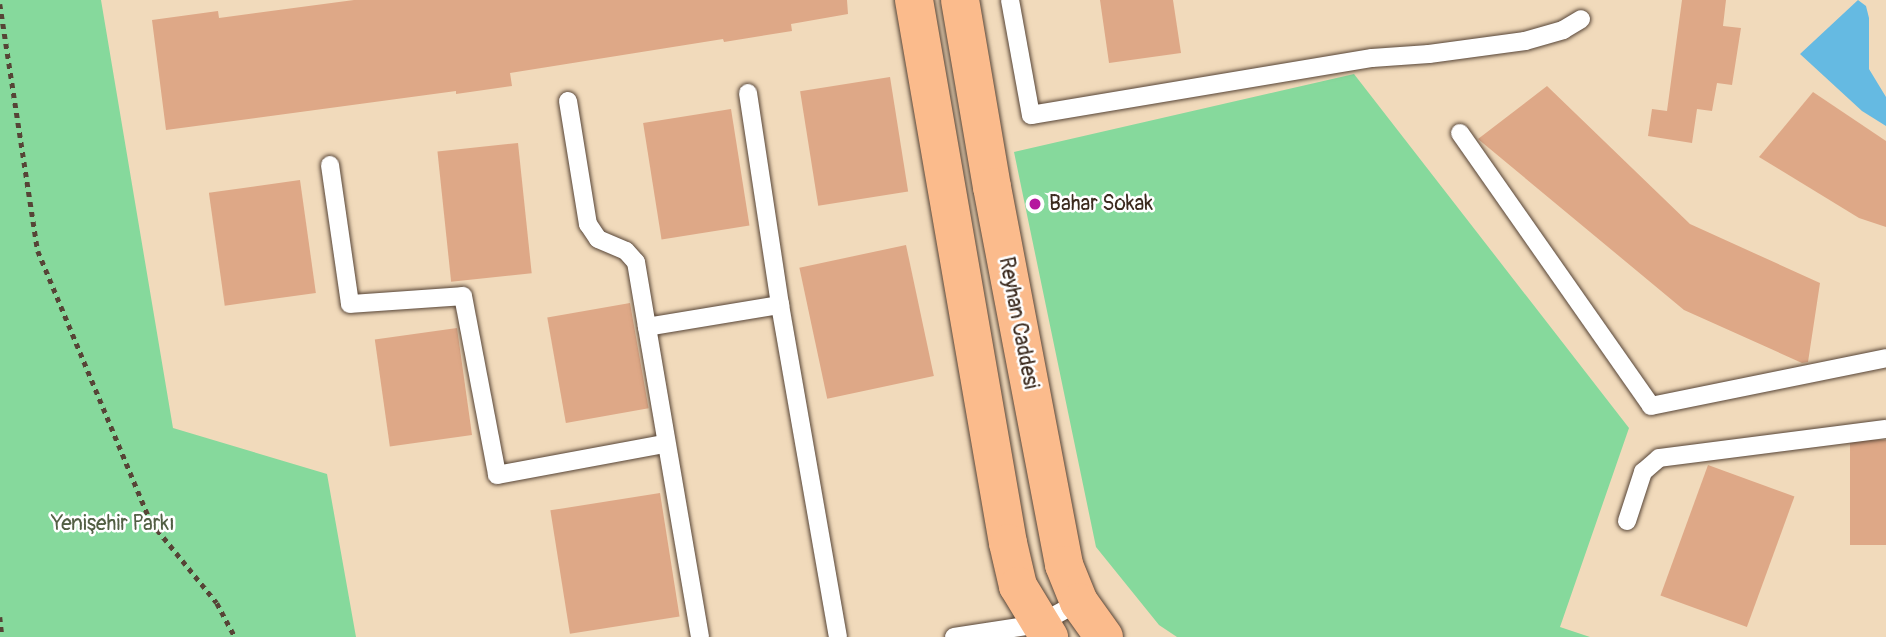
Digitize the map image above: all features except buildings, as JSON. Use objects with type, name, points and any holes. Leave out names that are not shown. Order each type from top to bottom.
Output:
[{"type":"main road","points":[[914,0],[1008,543],[1018,586],[1044,630]]},
{"type":"main road","name":"Reyhan Caddesi","points":[[960,0],[992,187],[1064,565],[1079,602],[1104,637]]},
{"type":"lane","points":[[1010,0],[1031,115],[1373,58],[1429,54],[1525,41],[1563,30],[1581,19]]},
{"type":"lane","points":[[748,93],[780,305],[838,637]]},
{"type":"lane","points":[[568,101],[588,224],[598,239],[626,251],[636,262],[700,637]]},
{"type":"lane","points":[[1460,134],[1651,407],[1886,358]]},
{"type":"lane","points":[[330,165],[350,304],[463,296],[498,475],[665,444]]},
{"type":"lane","points":[[647,327],[780,305]]},
{"type":"lane","points":[[1628,521],[1643,472],[1659,458],[1886,429]]},
{"type":"lane","points":[[954,637],[1044,630],[1079,602]]},
{"type":"path","points":[[0,4],[38,251],[151,522],[217,603],[235,637]]},
{"type":"path","points":[[0,617],[2,637]]},
{"type":"green space","name":"Yenişehir Parkı","points":[[0,0],[101,0],[173,428],[327,474],[356,637],[0,637]]},
{"type":"green space","points":[[1354,74],[1629,428],[1560,627],[1590,637],[1177,637],[1159,625],[1096,547],[1014,152]]},
{"type":"water","points":[[1858,0],[1866,6],[1869,18],[1869,69],[1886,97],[1886,126],[1862,111],[1800,54]]},
{"type":"place","name":"Bahar Sokak","points":[[1035,204]]}]
